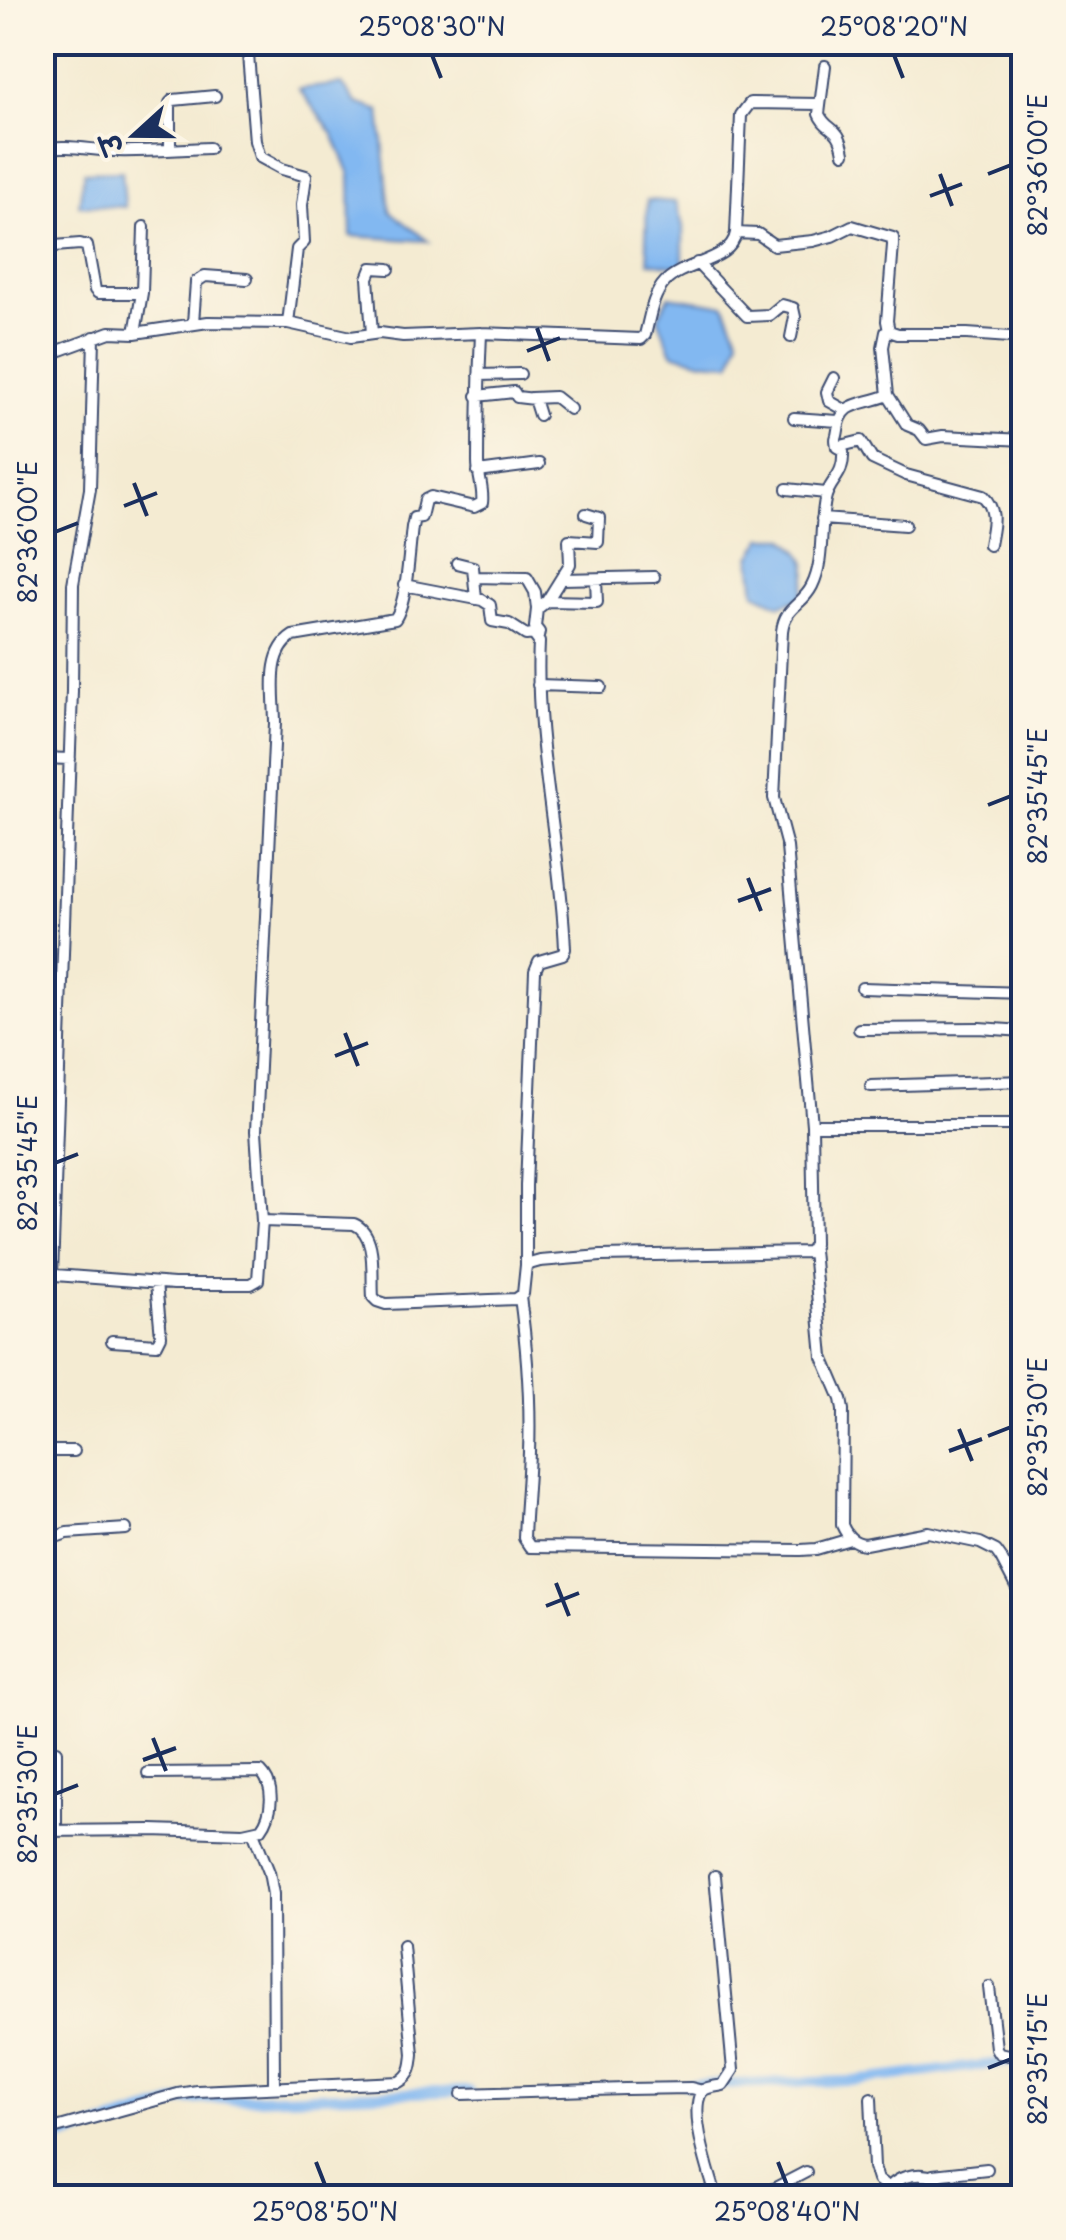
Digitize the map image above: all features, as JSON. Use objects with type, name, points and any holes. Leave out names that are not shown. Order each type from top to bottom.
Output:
[{"type":"street","points":[[248,42],[254,140],[260,156],[282,169],[306,176],[302,205],[304,242],[297,249],[288,323]]},
{"type":"street","points":[[825,66],[820,119],[838,133],[844,153]]},
{"type":"street","points":[[170,150],[172,100],[215,96]]},
{"type":"street","points":[[42,357],[110,332],[134,333],[193,323],[288,323],[351,336],[481,333],[641,339],[662,285],[672,276],[731,247],[736,233],[741,115],[745,107],[750,102],[820,104]]},
{"type":"street","points":[[42,149],[57,146],[159,152],[209,148]]},
{"type":"street","points":[[736,233],[758,234],[774,245],[813,241],[852,226],[892,238],[889,330]]},
{"type":"street","points":[[134,333],[142,293],[144,228]]},
{"type":"street","points":[[42,247],[85,245],[98,293],[142,293]]},
{"type":"street","points":[[698,263],[746,316],[770,315],[782,305],[792,308],[795,318],[791,337]]},
{"type":"street","points":[[372,334],[368,278],[372,268],[389,269]]},
{"type":"street","points":[[193,323],[196,282],[200,278],[246,279]]},
{"type":"street","points":[[889,330],[898,334],[1024,338]]},
{"type":"street","points":[[889,330],[883,347],[888,395],[907,425],[919,430],[926,439],[943,436],[1024,440]]},
{"type":"street","points":[[94,336],[90,489],[73,584],[70,758],[47,1275],[156,1283],[255,1282],[260,1276],[262,1220],[256,1130],[275,658],[280,646],[293,636],[395,619],[405,598],[414,518],[422,517],[425,500],[478,506],[483,498],[478,472],[477,396],[481,333]]},
{"type":"street","points":[[478,375],[520,374]]},
{"type":"street","points":[[834,378],[828,387],[828,400],[845,410]]},
{"type":"street","points":[[477,396],[514,392],[516,397],[554,397],[570,409]]},
{"type":"street","points":[[888,395],[845,410],[838,421],[836,440],[843,450],[842,470],[826,494],[812,585],[782,622],[773,790],[787,847],[812,1125],[813,1250],[823,1357],[843,1410],[842,1525],[857,1543],[928,1532],[980,1543],[996,1551],[1024,1595]]},
{"type":"street","points":[[530,398],[534,399],[539,415]]},
{"type":"street","points":[[794,418],[838,421]]},
{"type":"street","points":[[838,447],[861,440],[872,459],[906,475],[983,496],[994,516],[988,545]]},
{"type":"street","points":[[478,472],[540,464]]},
{"type":"street","points":[[787,489],[826,494]]},
{"type":"street","points":[[537,609],[547,602],[570,564],[569,540],[598,542],[600,518],[586,514]]},
{"type":"street","points":[[822,519],[905,524]]},
{"type":"street","points":[[457,562],[473,566],[476,598]]},
{"type":"street","points":[[262,1220],[361,1226],[372,1262],[373,1297],[386,1304],[516,1299],[523,1294],[535,971],[539,962],[558,957],[565,949],[540,727],[535,592],[527,578],[475,577]]},
{"type":"street","points":[[562,579],[654,577]]},
{"type":"street","points":[[547,602],[597,602],[596,580]]},
{"type":"street","points":[[404,585],[476,598],[490,605],[492,620],[538,638]]},
{"type":"street","points":[[538,685],[601,687]]},
{"type":"street","points":[[42,758],[70,758]]},
{"type":"street","points":[[862,988],[1024,992]]},
{"type":"street","points":[[859,1028],[1024,1032]]},
{"type":"street","points":[[872,1086],[1024,1081]]},
{"type":"street","points":[[812,1125],[1024,1126]]},
{"type":"street","points":[[526,1265],[601,1256],[813,1250]]},
{"type":"street","points":[[112,1341],[157,1344],[160,1336],[156,1283]]},
{"type":"street","points":[[520,1297],[528,1374],[524,1538],[530,1547],[801,1550],[850,1539]]},
{"type":"street","points":[[42,1451],[74,1450]]},
{"type":"street","points":[[42,1542],[67,1533],[126,1529]]},
{"type":"street","points":[[56,1751],[56,1831]]},
{"type":"street","points":[[42,1831],[253,1832],[262,1829],[270,1816],[268,1782],[261,1772],[148,1772]]},
{"type":"street","points":[[253,1832],[273,1894],[274,2087]]},
{"type":"street","points":[[462,2094],[691,2088],[703,2091],[726,2082],[733,2064],[715,1876]]},
{"type":"street","points":[[42,2132],[178,2094],[399,2082],[412,2069],[413,2054],[402,1946]]},
{"type":"street","points":[[989,1987],[998,2053],[1024,2052]]},
{"type":"street","points":[[690,2198],[716,2196],[698,2128],[703,2091]]},
{"type":"street","points":[[871,2098],[874,2167],[886,2192],[898,2178],[987,2168]]},
{"type":"street","points":[[756,2198],[806,2172]]},
{"type":"street","points":[[933,2175],[940,2198]]},
{"type":"water","points":[[342,84],[357,103],[380,111],[390,211],[428,241],[351,236],[350,174],[333,134],[299,89]]},
{"type":"water","points":[[122,171],[125,207],[79,205],[84,172]]},
{"type":"water","points":[[647,200],[676,202],[683,226],[683,267],[649,262]]},
{"type":"water","points":[[669,296],[725,305],[739,338],[731,363],[699,361],[672,353],[658,318]]},
{"type":"water","points":[[763,538],[785,538],[804,558],[807,570],[801,598],[780,605],[755,593],[751,557]]},
{"type":"waterway","points":[[686,2085],[854,2081],[1024,2060]]},
{"type":"waterway","points":[[42,2144],[186,2100],[469,2091]]}]
